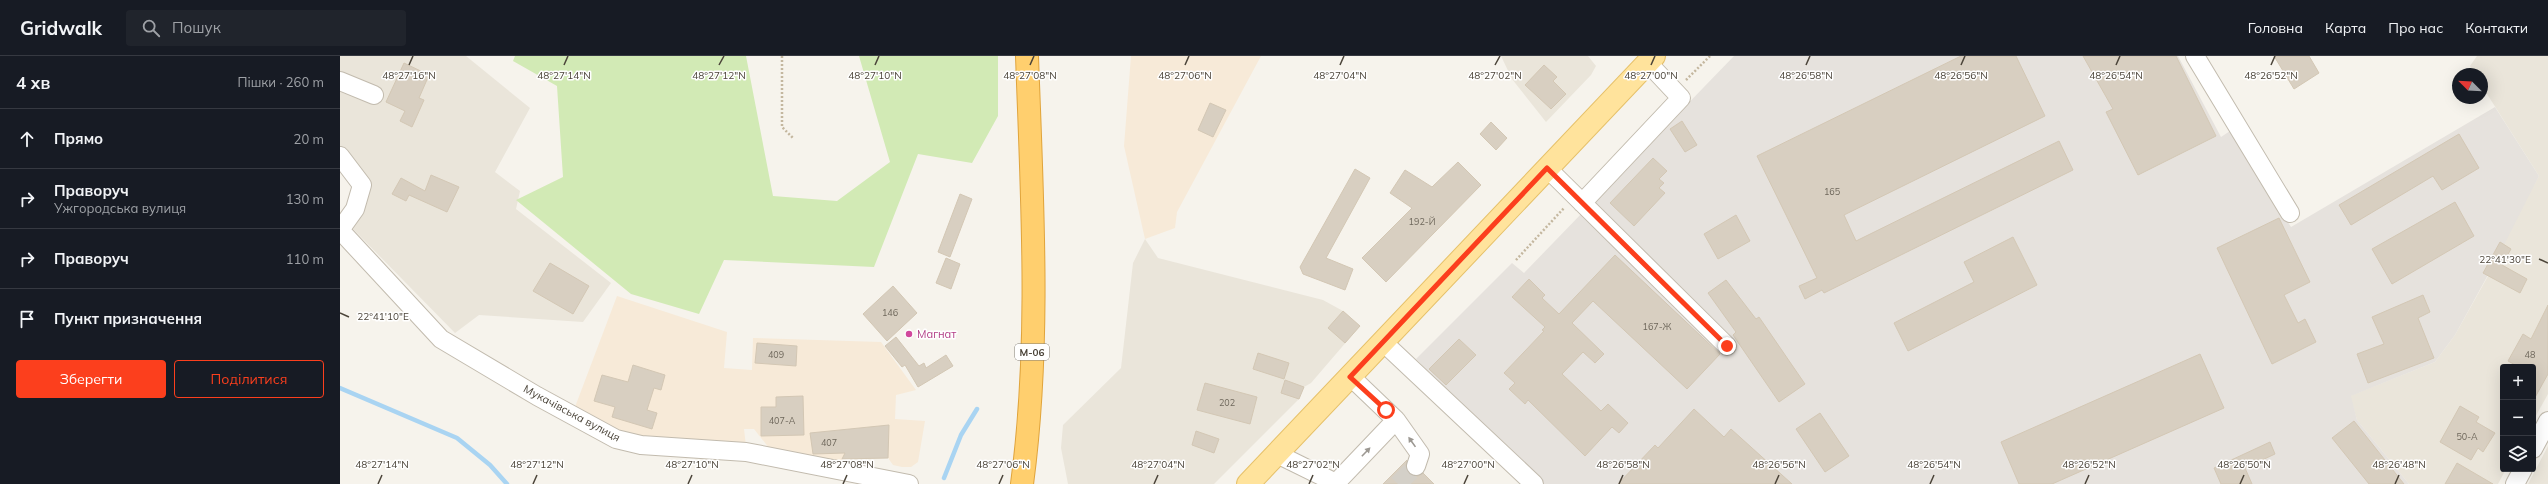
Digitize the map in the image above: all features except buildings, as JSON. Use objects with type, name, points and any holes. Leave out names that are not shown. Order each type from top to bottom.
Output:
[{"type":"highway","name":"М-06","points":[[1022,484],[1032,353],[1033,249],[1027,56]]},
{"type":"main road","points":[[1248,484],[1651,59]]},
{"type":"street","points":[[2195,56],[2290,213]]},
{"type":"street","points":[[1582,202],[1681,98],[1651,59]]},
{"type":"street","points":[[340,80],[374,95]]},
{"type":"street","points":[[340,156],[362,185],[355,209],[340,230]]},
{"type":"street","points":[[1547,168],[1727,346]]},
{"type":"street","name":"Мукачівська вулиця","points":[[340,230],[442,339],[616,439],[641,445],[746,452],[909,484]]},
{"type":"street","points":[[1383,342],[1534,484]]},
{"type":"street","points":[[1350,377],[1396,420],[1420,454],[1416,466]]},
{"type":"street","points":[[1277,454],[1338,483],[1396,420]]},
{"type":"street","points":[[2536,443],[2548,421]]},
{"type":"street","points":[[2515,484],[2521,472]]},
{"type":"path","points":[[782,56],[782,126],[794,138]]},
{"type":"shaded area","points":[[340,56],[466,56],[530,108],[495,172],[520,191],[516,209],[611,283],[583,322],[479,315],[455,333],[353,229],[368,194],[349,154],[340,146],[340,89],[375,104],[380,90],[340,74]]},
{"type":"shaded area","points":[[1131,56],[1261,56],[1177,212],[1175,228],[1145,239],[1124,146]]},
{"type":"shaded area","points":[[1501,56],[1588,56],[1596,66],[1591,75],[1546,122],[1512,79]]},
{"type":"shaded area","points":[[1734,56],[2178,56],[2221,137],[2230,131],[2291,227],[2495,107],[2539,176],[2504,245],[2500,243],[2483,272],[2488,275],[2455,335],[2435,362],[2351,396],[2357,420],[2409,484],[1543,484],[1416,359],[1512,263],[1524,273]]},
{"type":"shaded area","points":[[2477,56],[2548,56],[2548,394],[2536,416],[2536,364],[2500,364],[2500,472],[2504,472],[2498,484],[2409,484],[2357,420],[2350,396],[2435,362],[2455,335],[2488,276],[2483,273],[2539,176],[2488,95],[2488,68],[2471,68],[2470,66]]},
{"type":"shaded area","points":[[1145,239],[1158,258],[1323,300],[1343,311],[1360,326],[1311,383],[1304,387],[1299,399],[1214,484],[1068,484],[1061,448],[1063,425],[1121,368],[1133,263]]},
{"type":"shaded area","points":[[617,296],[727,332],[724,368],[752,370],[753,338],[881,342],[916,390],[896,395],[895,419],[925,421],[918,462],[911,467],[893,465],[888,458],[847,459],[838,464],[773,453],[754,429],[744,429],[746,446],[622,434],[575,407]]},
{"type":"shaded area","points":[[2548,446],[2548,484],[2528,484],[2534,472],[2536,472],[2536,469]]},
{"type":"green space","points":[[515,56],[746,56],[773,196],[837,201],[890,162],[859,56],[998,56],[998,116],[972,163],[918,154],[874,267],[724,260],[699,314],[631,294],[516,200],[563,177],[557,86],[513,61]]},
{"type":"waterway","points":[[340,388],[457,438],[490,465],[507,484]]},
{"type":"waterway","points":[[944,478],[961,435],[977,409]]},
{"type":"tunnel","points":[[1398,484],[1416,466]]},
{"type":"place","name":"Магнат","points":[[909,334]]},
{"type":"route","points":[[1386,410],[1350,377],[1547,168],[1727,346]]}]
